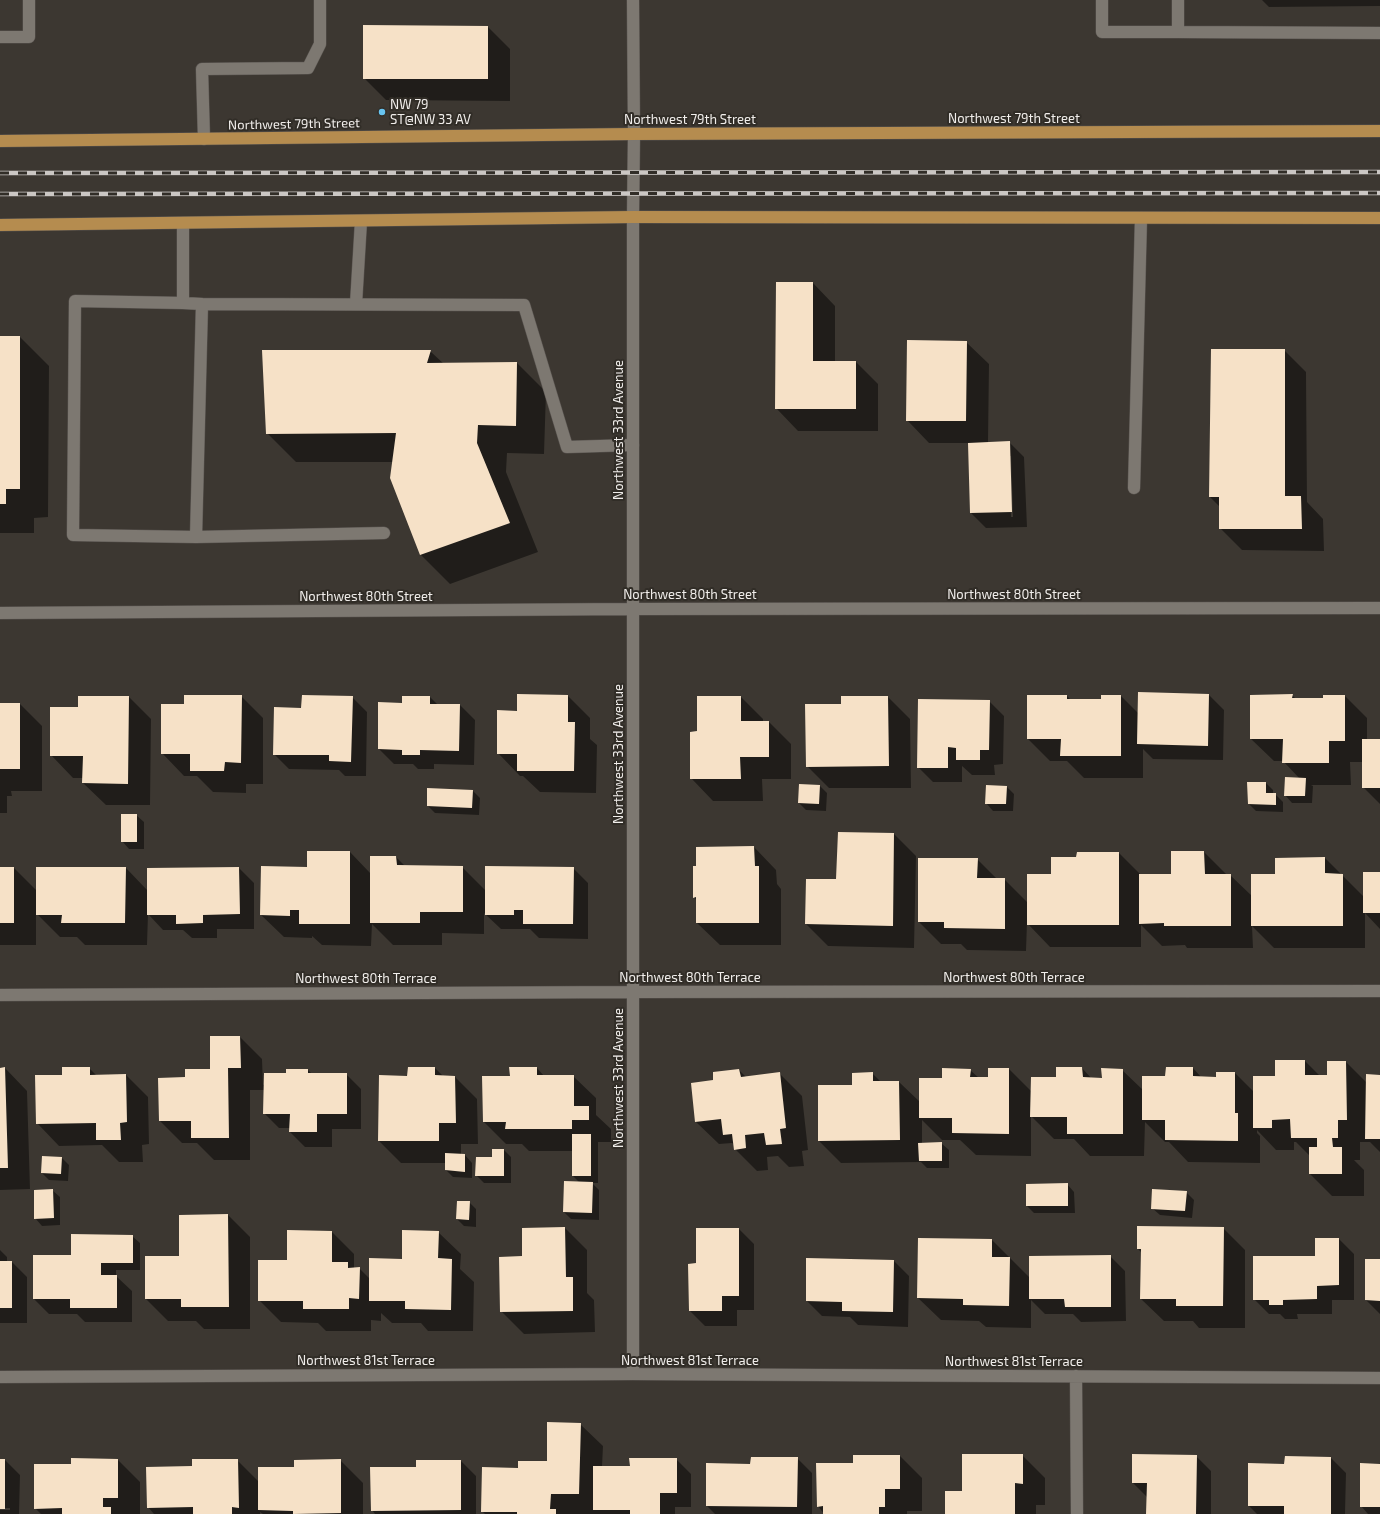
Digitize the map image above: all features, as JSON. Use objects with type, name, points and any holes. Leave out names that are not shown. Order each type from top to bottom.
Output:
[{"type":"main road","name":"Northwest 79th Street","points":[[0,141],[634,134],[1380,131]]},
{"type":"main road","points":[[0,224],[633,217],[1380,218]]},
{"type":"street","points":[[0,37],[29,37],[29,0]]},
{"type":"street","points":[[204,139],[202,69],[308,68],[320,44],[320,0]]},
{"type":"street","name":"Northwest 33rd Avenue","points":[[633,0],[633,1374]]},
{"type":"street","points":[[1102,0],[1102,32],[1380,33]]},
{"type":"street","points":[[1178,0],[1178,32]]},
{"type":"street","points":[[1134,488],[1141,218]]},
{"type":"street","points":[[356,304],[361,221]]},
{"type":"street","points":[[183,223],[183,303]]},
{"type":"street","points":[[384,533],[196,537],[74,535],[75,302],[524,305],[567,447],[633,445]]},
{"type":"street","points":[[196,537],[202,304]]},
{"type":"street","name":"Northwest 80th Street","points":[[0,613],[633,609],[1380,608]]},
{"type":"street","name":"Northwest 80th Terrace","points":[[0,995],[1380,991]]},
{"type":"street","name":"Northwest 81st Terrace","points":[[0,1377],[633,1374],[1380,1378]]},
{"type":"street","points":[[1076,1376],[1077,1514]]},
{"type":"building","points":[[363,25],[488,26],[488,79],[363,79]]},
{"type":"building","points":[[776,282],[813,282],[813,361],[856,361],[856,409],[775,409]]},
{"type":"building","points":[[0,336],[20,336],[20,489],[6,489],[6,504],[0,504]]},
{"type":"building","points":[[907,340],[967,341],[966,421],[906,421]]},
{"type":"building","points":[[1211,349],[1285,349],[1285,496],[1301,496],[1302,529],[1219,529],[1219,497],[1209,497]]},
{"type":"building","points":[[262,350],[431,350],[427,363],[517,362],[516,426],[478,425],[477,443],[510,523],[420,555],[390,478],[396,433],[266,434]]},
{"type":"building","points":[[1010,441],[1012,512],[970,513],[968,443]]},
{"type":"building","points":[[1138,692],[1209,694],[1208,746],[1137,744]]},
{"type":"building","points":[[517,694],[568,695],[568,722],[575,722],[574,771],[517,771],[517,754],[497,754],[497,710],[517,711]]},
{"type":"building","points":[[1293,694],[1292,698],[1323,698],[1323,695],[1345,695],[1345,741],[1329,741],[1329,763],[1282,763],[1283,739],[1250,739],[1250,695]]},
{"type":"building","points":[[184,695],[242,695],[241,763],[225,762],[224,771],[190,771],[190,754],[161,754],[161,704],[184,704]]},
{"type":"building","points":[[302,695],[353,696],[351,762],[329,761],[329,755],[273,755],[274,707],[301,708]]},
{"type":"building","points":[[1027,695],[1067,695],[1067,699],[1101,699],[1101,695],[1121,695],[1121,756],[1060,756],[1061,739],[1027,739]]},
{"type":"building","points":[[78,696],[129,696],[128,784],[82,783],[83,756],[50,756],[50,707],[78,707]]},
{"type":"building","points":[[402,696],[430,696],[430,704],[460,704],[459,751],[420,750],[420,755],[402,755],[402,750],[378,749],[378,702],[402,703]]},
{"type":"building","points":[[697,696],[741,696],[741,721],[769,721],[769,757],[740,757],[741,779],[690,779],[690,732],[697,731]]},
{"type":"building","points":[[841,696],[888,696],[889,766],[806,767],[805,704],[841,704]]},
{"type":"building","points":[[918,699],[990,700],[989,750],[980,750],[980,760],[956,760],[956,748],[948,747],[948,768],[917,768]]},
{"type":"building","points":[[0,703],[20,703],[20,769],[0,769]]},
{"type":"building","points":[[1362,739],[1380,739],[1380,788],[1362,788]]},
{"type":"building","points":[[1285,777],[1306,778],[1305,796],[1284,796]]},
{"type":"building","points":[[1247,782],[1266,782],[1266,793],[1276,793],[1276,805],[1248,804]]},
{"type":"building","points":[[799,784],[820,785],[819,804],[798,803]]},
{"type":"building","points":[[986,785],[1007,786],[1006,804],[985,804]]},
{"type":"building","points":[[427,788],[473,790],[472,808],[427,806]]},
{"type":"building","points":[[121,814],[137,814],[137,842],[121,842]]},
{"type":"building","points":[[838,832],[894,833],[893,926],[805,924],[806,879],[836,879]]},
{"type":"building","points":[[754,846],[755,866],[759,866],[759,923],[696,923],[696,897],[693,898],[693,866],[696,866],[696,847]]},
{"type":"building","points":[[307,851],[350,851],[350,924],[299,924],[299,910],[290,910],[290,916],[260,915],[261,866],[307,867]]},
{"type":"building","points":[[1171,851],[1204,851],[1205,874],[1231,874],[1231,926],[1164,926],[1164,923],[1139,924],[1139,874],[1171,874]]},
{"type":"building","points":[[1077,852],[1119,852],[1119,925],[1027,925],[1027,874],[1051,874],[1051,857],[1076,857]]},
{"type":"building","points":[[370,856],[396,856],[397,865],[463,866],[463,912],[420,912],[420,923],[370,923]]},
{"type":"building","points":[[1325,857],[1325,873],[1343,874],[1343,926],[1251,926],[1251,874],[1275,874],[1275,858]]},
{"type":"building","points":[[918,858],[978,858],[977,878],[1005,878],[1005,929],[944,928],[944,922],[918,922]]},
{"type":"building","points":[[485,866],[574,867],[573,924],[523,924],[523,910],[514,910],[514,915],[485,915]]},
{"type":"building","points":[[0,867],[14,867],[14,923],[0,923]]},
{"type":"building","points":[[36,867],[126,867],[125,923],[61,923],[62,915],[36,915]]},
{"type":"building","points":[[239,867],[240,914],[203,915],[203,923],[176,924],[176,915],[147,915],[147,868]]},
{"type":"building","points":[[1363,872],[1380,872],[1380,913],[1363,913]]},
{"type":"building","points":[[210,1036],[240,1036],[241,1068],[228,1068],[229,1138],[191,1138],[191,1121],[159,1121],[158,1078],[185,1077],[185,1069],[210,1069]]},
{"type":"building","points":[[1275,1060],[1305,1060],[1305,1075],[1327,1075],[1327,1061],[1346,1061],[1347,1120],[1338,1120],[1338,1138],[1332,1138],[1333,1147],[1342,1147],[1342,1174],[1309,1174],[1309,1147],[1317,1147],[1317,1138],[1291,1138],[1290,1119],[1272,1120],[1272,1128],[1253,1128],[1253,1076],[1275,1076]]},
{"type":"building","points":[[5,1067],[8,1168],[0,1168],[0,1068]]},
{"type":"building","points":[[62,1067],[90,1067],[90,1075],[126,1074],[127,1122],[120,1123],[121,1140],[96,1140],[96,1123],[36,1124],[35,1075],[62,1075]]},
{"type":"building","points":[[408,1067],[435,1067],[435,1075],[455,1076],[456,1123],[439,1123],[439,1141],[378,1141],[379,1075],[407,1076]]},
{"type":"building","points":[[509,1067],[537,1067],[537,1075],[574,1075],[574,1106],[589,1106],[589,1120],[572,1120],[572,1129],[505,1129],[506,1122],[483,1122],[482,1076],[510,1076]]},
{"type":"building","points":[[1056,1067],[1082,1067],[1083,1077],[1102,1078],[1101,1068],[1123,1069],[1123,1134],[1067,1134],[1067,1117],[1030,1117],[1031,1077],[1056,1077]]},
{"type":"building","points":[[1166,1067],[1193,1067],[1193,1076],[1216,1077],[1216,1072],[1235,1072],[1235,1113],[1238,1113],[1238,1141],[1165,1140],[1165,1120],[1142,1120],[1142,1076],[1165,1076]]},
{"type":"building","points":[[942,1068],[971,1069],[970,1077],[988,1077],[988,1068],[1009,1068],[1009,1134],[952,1133],[952,1118],[919,1118],[919,1078],[942,1078]]},
{"type":"building","points":[[286,1069],[308,1069],[308,1073],[347,1073],[347,1114],[317,1114],[317,1132],[289,1132],[290,1114],[263,1114],[264,1073],[286,1073]]},
{"type":"building","points":[[739,1069],[741,1077],[780,1072],[786,1128],[780,1129],[782,1144],[766,1145],[764,1133],[745,1135],[746,1148],[734,1150],[732,1134],[723,1135],[721,1119],[695,1122],[691,1083],[713,1080],[713,1072]]},
{"type":"building","points":[[873,1072],[873,1081],[899,1081],[900,1140],[818,1141],[818,1085],[852,1085],[852,1073]]},
{"type":"building","points":[[1366,1074],[1380,1075],[1380,1139],[1365,1139]]},
{"type":"building","points":[[572,1134],[591,1134],[591,1176],[572,1176]]},
{"type":"building","points":[[942,1142],[942,1161],[919,1161],[918,1143]]},
{"type":"building","points":[[492,1149],[504,1149],[504,1176],[475,1176],[476,1157],[492,1157]]},
{"type":"building","points":[[445,1153],[465,1154],[465,1172],[445,1170]]},
{"type":"building","points":[[42,1156],[62,1157],[61,1174],[41,1173]]},
{"type":"building","points":[[564,1181],[593,1182],[592,1213],[563,1212]]},
{"type":"building","points":[[1068,1183],[1068,1206],[1026,1206],[1026,1184]]},
{"type":"building","points":[[53,1189],[54,1218],[34,1219],[34,1190]]},
{"type":"building","points":[[1152,1189],[1187,1191],[1185,1211],[1151,1209]]},
{"type":"building","points":[[457,1201],[470,1201],[469,1220],[456,1219]]},
{"type":"building","points":[[228,1214],[229,1307],[181,1307],[181,1299],[145,1299],[145,1256],[179,1256],[179,1215]]},
{"type":"building","points":[[1137,1226],[1224,1227],[1223,1306],[1176,1306],[1176,1299],[1140,1299],[1141,1249],[1137,1249]]},
{"type":"building","points":[[565,1227],[566,1277],[573,1277],[573,1311],[500,1312],[499,1257],[522,1256],[522,1228]]},
{"type":"building","points":[[696,1228],[739,1228],[739,1296],[722,1296],[722,1311],[689,1311],[688,1264],[696,1263]]},
{"type":"building","points":[[287,1230],[332,1231],[332,1262],[348,1262],[348,1268],[360,1267],[359,1299],[349,1298],[349,1309],[303,1309],[303,1301],[258,1301],[258,1260],[287,1260]]},
{"type":"building","points":[[402,1230],[439,1231],[438,1258],[452,1259],[451,1310],[405,1309],[405,1301],[369,1301],[369,1258],[402,1259]]},
{"type":"building","points":[[71,1234],[133,1235],[133,1263],[101,1263],[101,1275],[117,1275],[117,1308],[70,1308],[70,1299],[33,1299],[33,1255],[71,1255]]},
{"type":"building","points":[[918,1238],[992,1239],[992,1257],[1010,1257],[1009,1306],[963,1305],[963,1299],[917,1298]]},
{"type":"building","points":[[1315,1238],[1339,1238],[1339,1285],[1317,1286],[1317,1299],[1283,1300],[1283,1305],[1269,1305],[1269,1300],[1253,1300],[1253,1256],[1315,1256]]},
{"type":"building","points":[[1111,1255],[1111,1307],[1065,1307],[1064,1299],[1029,1299],[1029,1256]]},
{"type":"building","points":[[806,1258],[894,1260],[893,1312],[842,1311],[842,1302],[806,1301]]},
{"type":"building","points":[[1365,1259],[1380,1259],[1380,1301],[1365,1300]]},
{"type":"building","points":[[0,1261],[12,1261],[12,1308],[0,1308]]},
{"type":"building","points":[[547,1422],[581,1423],[579,1494],[551,1494],[550,1509],[556,1509],[556,1514],[481,1512],[482,1467],[518,1468],[518,1461],[547,1461]]},
{"type":"building","points":[[962,1454],[1023,1454],[1023,1484],[1015,1483],[1015,1514],[945,1514],[945,1491],[962,1491]]},
{"type":"building","points":[[1132,1454],[1197,1455],[1196,1514],[1146,1514],[1147,1483],[1132,1483]]},
{"type":"building","points":[[853,1455],[900,1455],[900,1489],[885,1489],[885,1507],[879,1507],[879,1514],[823,1514],[823,1506],[817,1507],[816,1463],[853,1463]]},
{"type":"building","points":[[1285,1456],[1331,1457],[1331,1514],[1284,1514],[1284,1506],[1248,1506],[1248,1463],[1284,1464]]},
{"type":"building","points":[[751,1457],[798,1457],[797,1507],[706,1506],[706,1463],[750,1464]]},
{"type":"building","points":[[71,1458],[118,1459],[118,1498],[103,1498],[103,1507],[111,1507],[111,1514],[62,1514],[62,1508],[34,1509],[34,1464],[71,1464]]},
{"type":"building","points":[[629,1458],[677,1458],[677,1493],[660,1493],[660,1514],[630,1514],[630,1510],[593,1510],[593,1466],[630,1466]]},
{"type":"building","points":[[0,1459],[5,1459],[5,1509],[0,1509]]},
{"type":"building","points":[[192,1459],[238,1459],[239,1508],[232,1507],[232,1514],[193,1514],[193,1507],[147,1508],[146,1467],[192,1466]]},
{"type":"building","points":[[341,1459],[341,1513],[293,1514],[293,1511],[258,1510],[258,1467],[294,1467],[294,1460]]},
{"type":"building","points":[[416,1460],[461,1460],[461,1510],[371,1511],[370,1467],[416,1467]]},
{"type":"building","points":[[1360,1463],[1380,1464],[1380,1507],[1360,1507]]},
{"type":"railway","points":[[0,173],[1380,172]]},
{"type":"railway","points":[[0,194],[1380,193]]},
{"type":"place","name":"NW 79 ST@NW 33 AV","points":[[382,112]]}]
